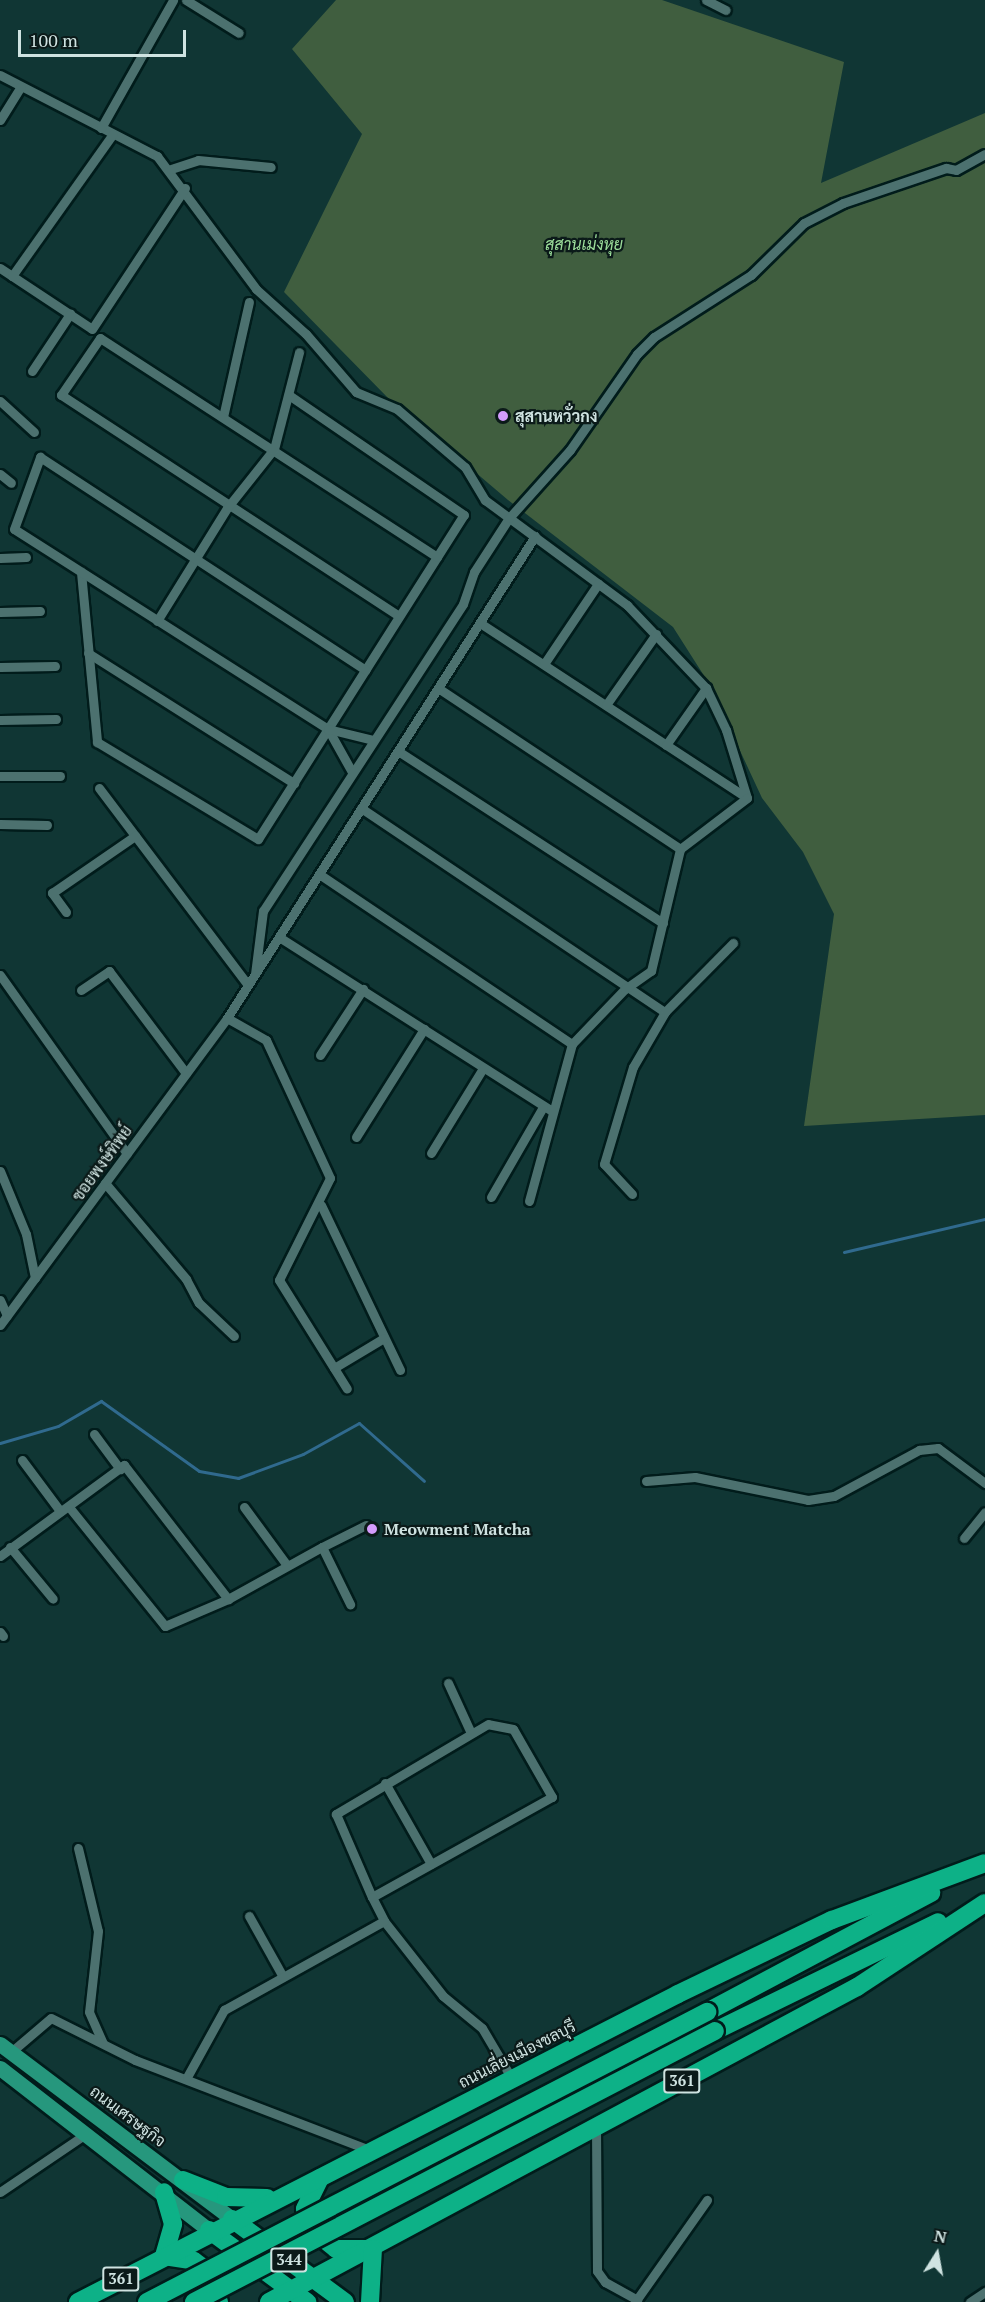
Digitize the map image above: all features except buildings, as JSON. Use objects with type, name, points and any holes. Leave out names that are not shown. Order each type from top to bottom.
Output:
[{"type":"highway","name":"ถนนเลี่ยงเมืองชลบุรี","points":[[147,2302],[707,2012],[985,1864]]},
{"type":"highway","name":"ถนนเลี่ยงเมืองชลบุรี","points":[[78,2302],[209,2230],[320,2178],[512,2079],[832,1920],[985,1864]]},
{"type":"highway","name":"361","points":[[194,2302],[715,2031],[985,1898]]},
{"type":"highway","name":"361","points":[[268,2302],[300,2297],[315,2280],[857,1987],[985,1903]]},
{"type":"highway","points":[[320,2178],[305,2209],[309,2227],[336,2249],[373,2249],[370,2302]]},
{"type":"highway","points":[[183,2180],[226,2197],[286,2193]]},
{"type":"highway","points":[[164,2192],[173,2224],[164,2256],[194,2261],[206,2270],[219,2302]]},
{"type":"highway","name":"344","points":[[232,2219],[345,2302]]},
{"type":"highway","name":"344","points":[[209,2230],[300,2297]]},
{"type":"main road","name":"ถนนเศรษฐกิจ","points":[[5,2048],[232,2219]]},
{"type":"main road","points":[[0,2068],[164,2192],[209,2230]]},
{"type":"street","points":[[101,128],[173,0]]},
{"type":"street","points":[[186,0],[239,33]]},
{"type":"street","points":[[706,0],[726,10]]},
{"type":"street","points":[[0,75],[113,134],[171,170],[256,289],[306,334],[356,392],[405,416],[465,467],[478,492],[598,584],[656,634],[706,688],[726,730],[747,798]]},
{"type":"street","points":[[0,120],[21,87]]},
{"type":"street","points":[[113,134],[4,273],[92,329],[185,188]]},
{"type":"street","points":[[255,974],[264,911],[463,604],[474,572],[509,518],[570,450],[654,337],[750,274],[804,223],[843,203],[946,168],[956,170],[985,154]]},
{"type":"street","points":[[171,170],[198,160],[271,167]]},
{"type":"street","points":[[223,417],[249,302]]},
{"type":"street","points":[[32,371],[70,314]]},
{"type":"street","points":[[399,616],[227,508],[61,395],[100,338],[437,557]]},
{"type":"street","points":[[158,621],[227,508],[274,449],[290,396],[299,352]]},
{"type":"street","points":[[81,572],[97,742],[258,838],[464,515],[290,396]]},
{"type":"street","points":[[0,401],[34,432]]},
{"type":"street","points":[[365,670],[197,557],[40,457],[14,529],[328,729],[373,740]]},
{"type":"street","points":[[0,474],[11,483]]},
{"type":"street","name":"ซอยพงษ์ทิพย์","points":[[0,1325],[227,1018],[535,536]]},
{"type":"street","points":[[0,558],[26,557]]},
{"type":"street","points":[[544,664],[598,584]]},
{"type":"street","points":[[0,612],[40,611]]},
{"type":"street","points":[[480,623],[747,798]]},
{"type":"street","points":[[606,705],[656,634]]},
{"type":"street","points":[[88,653],[294,783]]},
{"type":"street","points":[[0,667],[55,666]]},
{"type":"street","points":[[438,688],[680,849]]},
{"type":"street","points":[[666,745],[706,688]]},
{"type":"street","points":[[0,720],[56,719]]},
{"type":"street","points":[[328,729],[352,772]]},
{"type":"street","points":[[398,751],[663,923]]},
{"type":"street","points":[[0,776],[60,777]]},
{"type":"street","points":[[99,788],[248,985]]},
{"type":"street","points":[[529,1201],[547,1109],[572,1044],[625,989],[651,971],[680,849],[747,798]]},
{"type":"street","points":[[361,808],[625,989],[665,1012]]},
{"type":"street","points":[[0,824],[47,825]]},
{"type":"street","points":[[66,912],[52,893],[135,836]]},
{"type":"street","points":[[319,874],[572,1044]]},
{"type":"street","points":[[279,937],[547,1109]]},
{"type":"street","points":[[632,1194],[604,1164],[633,1067],[665,1012],[734,943]]},
{"type":"street","points":[[81,990],[109,971],[186,1073]]},
{"type":"street","points":[[0,975],[127,1154]]},
{"type":"street","points":[[320,1055],[363,989]]},
{"type":"street","points":[[227,1018],[266,1040],[330,1178],[321,1206],[279,1280],[347,1389]]},
{"type":"street","points":[[356,1137],[424,1029]]},
{"type":"street","points":[[431,1153],[483,1068]]},
{"type":"street","points":[[491,1197],[547,1109]]},
{"type":"street","points":[[0,1171],[26,1234],[35,1278]]},
{"type":"street","points":[[105,1184],[186,1278],[200,1303],[234,1336]]},
{"type":"street","points":[[321,1206],[400,1370]]},
{"type":"street","points":[[0,1299],[7,1316]]},
{"type":"street","points":[[334,1368],[384,1338]]},
{"type":"street","points":[[94,1434],[120,1468]]},
{"type":"street","points":[[646,1481],[695,1477],[808,1500],[834,1496],[919,1450],[938,1448],[985,1483]]},
{"type":"street","points":[[22,1460],[165,1626],[228,1599],[286,1564],[366,1525]]},
{"type":"street","points":[[53,1599],[4,1549],[124,1465],[228,1599]]},
{"type":"street","points":[[244,1507],[286,1564]]},
{"type":"street","points":[[964,1538],[985,1512]]},
{"type":"street","points":[[322,1547],[350,1604]]},
{"type":"street","points":[[448,1683],[471,1733]]},
{"type":"street","points":[[372,1897],[552,1797],[513,1729],[498,1722],[471,1733],[336,1814],[372,1897],[384,1921],[443,1996],[482,2028],[512,2079]]},
{"type":"street","points":[[385,1784],[431,1864]]},
{"type":"street","points":[[78,1848],[98,1931],[89,2012],[103,2043]]},
{"type":"street","points":[[249,1916],[282,1975]]},
{"type":"street","points":[[187,2077],[224,2010],[282,1975],[384,1921]]},
{"type":"street","points":[[5,2048],[51,2018],[103,2043],[372,2151]]},
{"type":"street","points":[[596,2127],[597,2271],[605,2283],[636,2301],[707,2200]]},
{"type":"street","points":[[0,2192],[87,2133]]},
{"type":"street","points":[[970,2302],[985,2292]]},
{"type":"green space","name":"สุสานเม่งหุย","points":[[336,0],[662,0],[844,62],[821,183],[985,113],[985,1115],[804,1126],[834,914],[803,852],[762,798],[708,682],[673,627],[508,500],[388,398],[284,292],[362,134],[292,49]]},
{"type":"waterway","points":[[844,1252],[985,1219]]},
{"type":"waterway","points":[[0,1443],[58,1426],[101,1401],[199,1471],[238,1478],[303,1454],[359,1423],[424,1481]]},
{"type":"place","name":"สุสานหวั่วกง","points":[[503,416]]},
{"type":"place","name":"Meowment Matcha","points":[[372,1529]]}]
